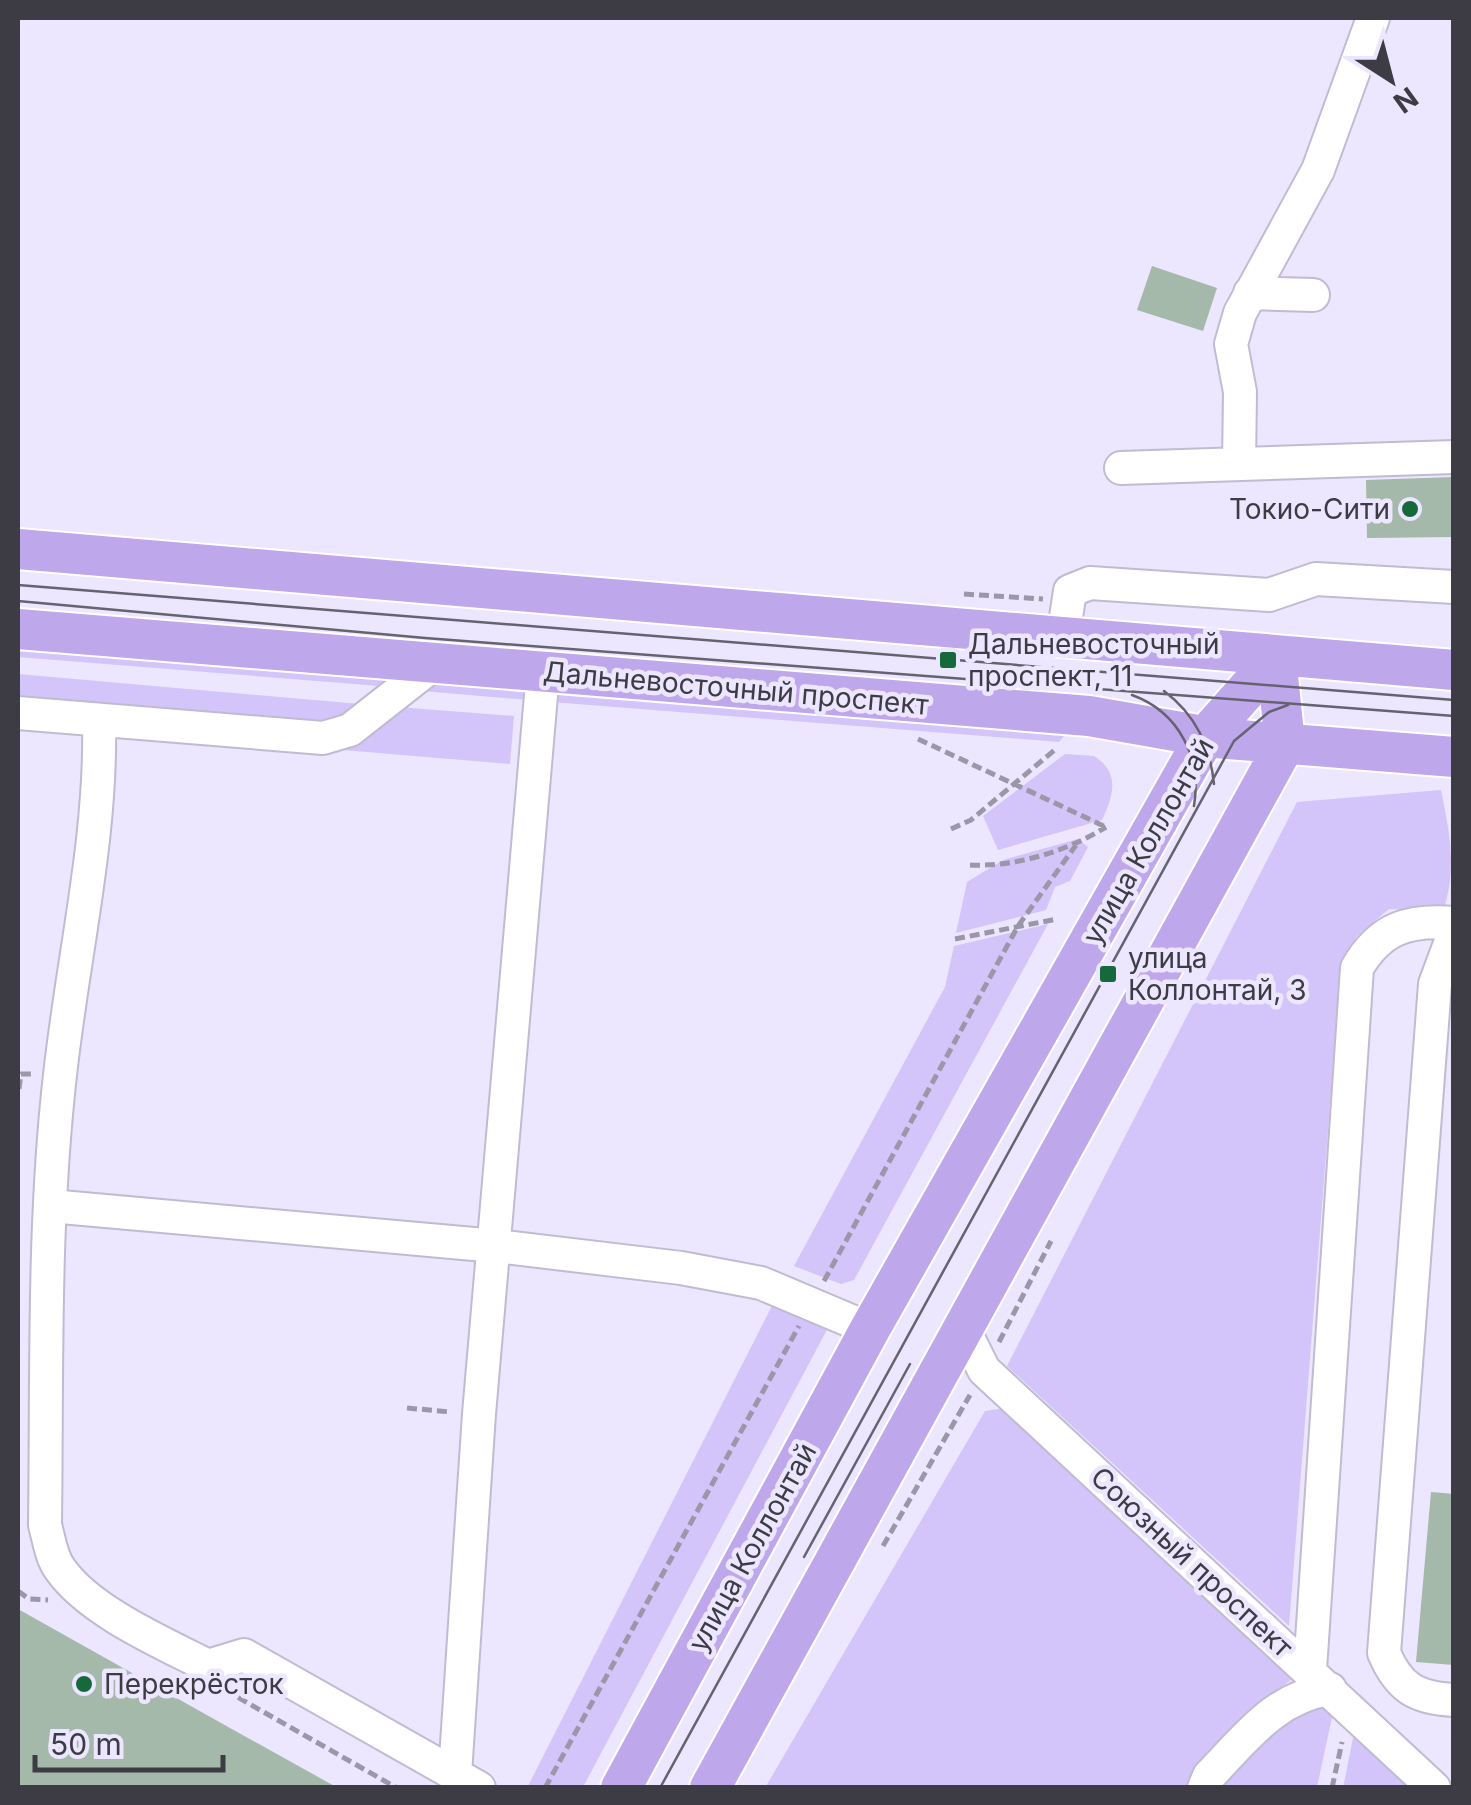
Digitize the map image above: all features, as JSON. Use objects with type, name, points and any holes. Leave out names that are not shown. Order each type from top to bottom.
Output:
[{"type":"main road","points":[[18,549],[1454,670]]},
{"type":"main road","name":"Дальневосточный проспект","points":[[18,629],[1088,716],[1205,736],[1454,757]]},
{"type":"main road","points":[[710,1788],[1285,744],[1276,657]]},
{"type":"main road","name":"улица Коллонтай","points":[[620,1788],[870,1329],[1205,736],[1276,657]]},
{"type":"street","points":[[1239,464],[1240,392],[1231,344],[1250,293],[1318,170],[1373,18]]},
{"type":"street","points":[[1250,293],[1312,295]]},
{"type":"street","points":[[1121,468],[1454,457]]},
{"type":"street","points":[[1064,637],[1070,591],[1090,584],[1269,595],[1316,579],[1454,587]]},
{"type":"street","points":[[18,713],[337,736],[395,698],[434,664]]},
{"type":"street","points":[[99,720],[101,786],[60,1076],[50,1206],[45,1525],[56,1565],[81,1590],[144,1634],[208,1666],[244,1655],[467,1781],[480,1414],[543,672]]},
{"type":"street","points":[[1204,1788],[1209,1776],[1275,1708],[1320,1680],[1358,968],[1367,950],[1398,926],[1454,923]]},
{"type":"street","points":[[1454,934],[1434,984],[1384,1654],[1393,1675],[1407,1690],[1428,1698],[1454,1700]]},
{"type":"street","points":[[50,1206],[496,1246],[752,1281],[870,1329]]},
{"type":"street","name":"Союзный проспект","points":[[963,1328],[984,1370],[1434,1788]]},
{"type":"path","points":[[918,739],[1106,826],[1076,845],[994,866],[970,865]]},
{"type":"path","points":[[952,829],[971,820],[1057,748]]},
{"type":"path","points":[[955,939],[1057,919]]},
{"type":"path","points":[[406,1408],[480,1414]]},
{"type":"path","points":[[1332,1788],[1342,1740]]},
{"type":"shaded area","points":[[18,644],[395,677],[392,687],[18,657]]},
{"type":"shaded area","points":[[18,674],[371,705],[336,727],[18,703]]},
{"type":"shaded area","points":[[441,680],[526,687],[529,700],[422,691]]},
{"type":"shaded area","points":[[555,692],[1069,730],[1059,742],[552,702]]},
{"type":"shaded area","points":[[398,707],[514,716],[510,764],[119,731],[344,744]]},
{"type":"shaded area","points":[[1065,754],[1094,756],[1108,770],[1111,794],[1102,820],[998,850],[983,816]]},
{"type":"shaded area","points":[[1441,790],[1451,866],[1443,912],[1389,909],[1356,937],[1339,989],[1289,1626],[1007,1366],[1297,802]]},
{"type":"shaded area","points":[[1078,839],[1088,847],[1070,881],[1055,887],[1046,910],[956,933],[967,882],[1003,860]]},
{"type":"shaded area","points":[[1048,924],[854,1280],[841,1284],[794,1266],[945,987],[954,946]]},
{"type":"shaded area","points":[[776,1298],[829,1326],[583,1787],[527,1788]]},
{"type":"shaded area","points":[[1005,1408],[1292,1679],[1252,1709],[1189,1787],[765,1788],[985,1411]]},
{"type":"shaded area","points":[[1318,1705],[1333,1713],[1317,1787],[1222,1788],[1290,1714]]},
{"type":"shaded area","points":[[1354,1733],[1412,1788],[1343,1788]]},
{"type":"building","points":[[1152,266],[1217,288],[1203,331],[1137,310]]},
{"type":"building","name":"Токио-Сити","points":[[1454,477],[1454,537],[1367,538],[1366,480]]},
{"type":"building","points":[[1431,1492],[1454,1494],[1454,1665],[1416,1662]]},
{"type":"building","name":"Перекрёсток","points":[[18,1609],[230,1728],[338,1788],[18,1788]]},
{"type":"tram line","points":[[18,585],[1454,700]]},
{"type":"tram line","points":[[18,601],[425,638],[1454,716]]},
{"type":"tram line","points":[[1164,691],[1185,710],[1200,732],[1214,784]]},
{"type":"tram line","points":[[1132,695],[1163,713],[1184,739],[1194,771],[1194,806]]},
{"type":"tram line","points":[[660,1788],[1234,741],[1269,712],[1288,705]]},
{"type":"tram line","points":[[804,1557],[910,1364]]},
{"type":"place","name":"Токио-Сити","points":[[1410,509]]},
{"type":"place","name":"Дальневосточный проспект, 11","points":[[948,660]]},
{"type":"place","name":"улица Коллонтай, 3","points":[[1108,974]]},
{"type":"place","name":"Перекрёсток","points":[[84,1684]]}]
